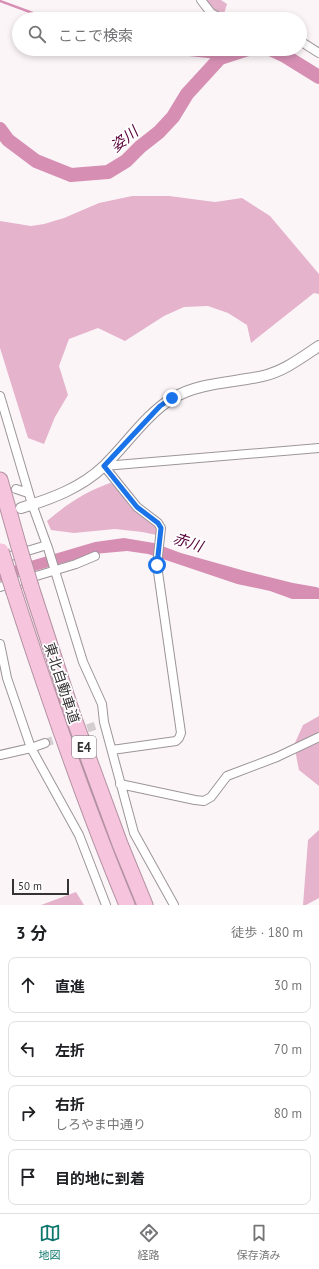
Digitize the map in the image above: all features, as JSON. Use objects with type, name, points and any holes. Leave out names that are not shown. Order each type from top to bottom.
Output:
[{"type":"highway","name":"東北自動車道","points":[[0,480],[31,586],[73,716],[120,844],[145,905]]},
{"type":"highway","name":"東北自動車道","points":[[0,552],[7,589],[53,710],[76,776],[127,905]]},
{"type":"street","points":[[202,0],[210,12]]},
{"type":"street","points":[[307,45],[319,53]]},
{"type":"street","points":[[21,508],[66,492],[89,479],[104,466],[160,406],[172,398],[200,387],[263,376],[276,372],[288,367],[319,346]]},
{"type":"street","points":[[0,396],[28,493],[55,570],[83,662],[102,704],[101,724],[112,750],[134,833],[174,905]]},
{"type":"street","points":[[104,466],[319,448]]},
{"type":"street","points":[[104,466],[137,507],[158,523],[161,528],[157,565],[181,733],[176,741],[112,750]]},
{"type":"street","points":[[16,489],[28,493]]},
{"type":"street","points":[[0,552],[47,546]]},
{"type":"street","points":[[7,589],[39,574],[76,564],[95,556]]},
{"type":"street","points":[[0,644],[4,679],[31,748],[78,835],[106,905]]},
{"type":"street","points":[[120,784],[204,801],[211,797],[228,776],[277,757],[319,737]]},
{"type":"street","points":[[0,755],[31,748],[45,743]]},
{"type":"shaded area","points":[[206,0],[221,0],[227,4],[225,12],[220,12],[213,9]]},
{"type":"shaded area","points":[[132,196],[169,196],[215,202],[242,198],[270,216],[319,274],[319,294],[314,293],[251,343],[247,325],[228,313],[208,306],[184,307],[164,316],[125,341],[98,328],[69,339],[59,366],[68,395],[55,417],[44,444],[28,438],[0,348],[0,221],[31,226],[44,224],[64,218],[99,203]]},
{"type":"shaded area","points":[[110,483],[116,485],[129,505],[156,525],[157,535],[115,529],[74,533],[51,530],[47,521],[54,515],[84,494]]},
{"type":"shaded area","points":[[124,538],[154,543],[181,553],[245,571],[316,587],[319,588],[319,599],[292,599],[270,591],[237,584],[148,554],[127,551],[94,554],[0,581],[0,570],[95,542]]},
{"type":"shaded area","points":[[319,716],[319,786],[299,770],[294,745],[303,725]]},
{"type":"shaded area","points":[[319,830],[319,898],[306,905],[303,905],[308,840]]},
{"type":"shaded area","points":[[76,892],[84,905],[41,905]]},
{"type":"waterway","points":[[0,1],[30,12]]},
{"type":"waterway","points":[[201,56],[220,58]]},
{"type":"waterway","name":"姿川","points":[[0,129],[8,140],[36,161],[71,175],[108,172],[126,161],[140,147],[159,132],[173,117],[187,94],[220,58],[226,56]]},
{"type":"waterway","name":"姿川","points":[[285,56],[319,77]]},
{"type":"tunnel","points":[[76,732],[98,725]]},
{"type":"tunnel","points":[[45,743],[65,736]]},
{"type":"route","points":[[157,565],[161,528],[158,523],[137,507],[104,466],[160,406],[172,398]]},
{"type":"water label","name":"赤川","points":[[188,542]]}]
